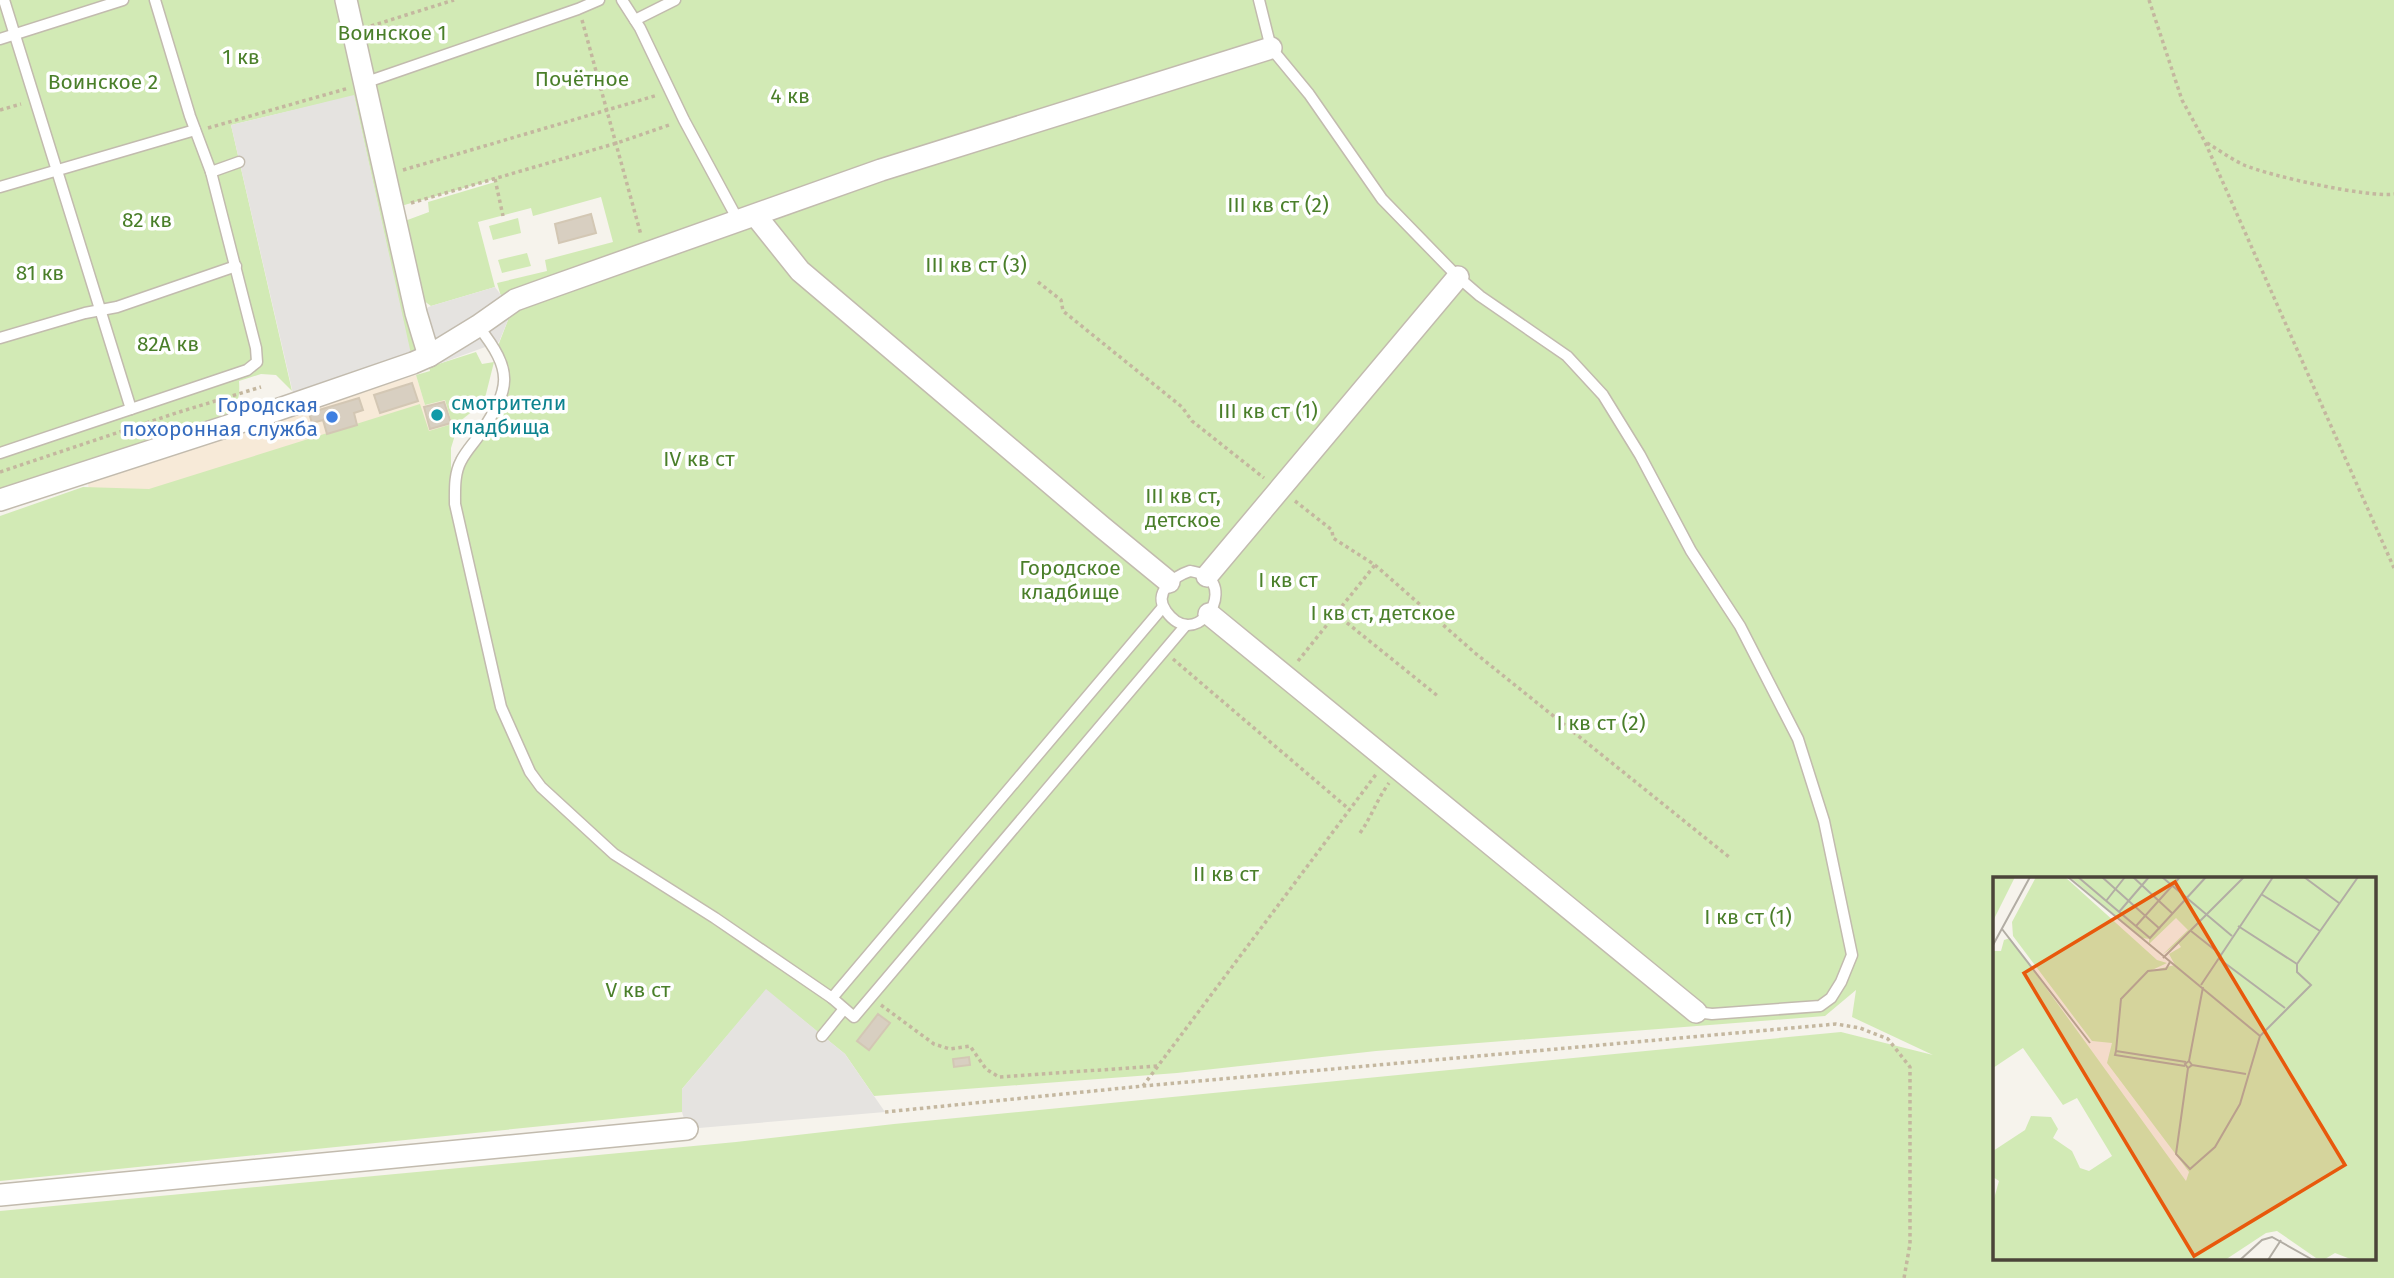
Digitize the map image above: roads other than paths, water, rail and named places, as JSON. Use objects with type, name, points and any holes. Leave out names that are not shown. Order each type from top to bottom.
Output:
[{"type":"street","points":[[346,0],[416,313],[429,356]]},
{"type":"street","points":[[0,500],[268,413],[429,356],[515,300],[956,146],[1271,48]]},
{"type":"street","points":[[747,218],[800,271],[1169,582]]},
{"type":"street","points":[[1207,576],[1458,277]]},
{"type":"street","points":[[1209,614],[1696,1012]]},
{"type":"street","points":[[0,1195],[687,1129]]},
{"type":"lane","points":[[4,0],[131,409]]},
{"type":"lane","points":[[0,39],[123,0]]},
{"type":"lane","points":[[0,453],[247,370],[257,362],[256,348],[211,172],[195,130],[155,0]]},
{"type":"lane","points":[[364,83],[599,0]]},
{"type":"lane","points":[[622,0],[635,20],[684,120],[747,218]]},
{"type":"lane","points":[[635,20],[675,0]]},
{"type":"lane","points":[[1259,0],[1271,48],[1309,94],[1382,199],[1458,277],[1480,296],[1567,356],[1603,395],[1640,456],[1691,551],[1740,626],[1798,739],[1824,821],[1852,954],[1841,982],[1830,998],[1820,1006],[1712,1014],[1696,1012]]},
{"type":"lane","points":[[0,187],[195,130]]},
{"type":"lane","points":[[211,172],[239,162]]},
{"type":"lane","points":[[0,338],[85,313],[102,311],[236,266]]},
{"type":"lane","points":[[478,326],[493,345],[506,381],[499,403],[462,459],[455,483],[454,504],[501,707],[530,772],[541,787],[614,854],[715,918],[832,998],[854,1017],[1186,625]]},
{"type":"lane","points":[[1191,571],[1207,576],[1214,585],[1216,600],[1209,614],[1198,623],[1186,625],[1173,619],[1163,607],[1162,596],[1169,582],[1177,575],[1191,571]]},
{"type":"lane","points":[[832,998],[1163,607]]},
{"type":"lane","points":[[822,1036],[844,1009]]},
{"type":"place","name":"смотрители кладбища","points":[[437,415]]},
{"type":"place","name":"Городская похоронная служба","points":[[332,417]]},
{"type":"park label","name":"Воинское 1","points":[[392,33]]},
{"type":"park label","name":"1 кв","points":[[241,57]]},
{"type":"park label","name":"Почётное","points":[[582,79]]},
{"type":"park label","name":"Воинское 2","points":[[103,82]]},
{"type":"park label","name":"4 кв","points":[[790,96]]},
{"type":"park label","name":"III кв ст (2)","points":[[1278,205]]},
{"type":"park label","name":"82 кв","points":[[147,220]]},
{"type":"park label","name":"III кв ст (3)","points":[[976,265]]},
{"type":"park label","name":"81 кв","points":[[40,273]]},
{"type":"park label","name":"82А кв","points":[[168,344]]},
{"type":"park label","name":"III кв ст (1)","points":[[1268,411]]},
{"type":"park label","name":"IV кв ст","points":[[699,459]]},
{"type":"park label","name":"III кв ст, детское","points":[[1183,508]]},
{"type":"park label","name":"Городское кладбище","points":[[1070,580]]},
{"type":"park label","name":"I кв ст","points":[[1288,580]]},
{"type":"park label","name":"I кв ст, детское","points":[[1383,613]]},
{"type":"park label","name":"I кв ст (2)","points":[[1601,723]]},
{"type":"park label","name":"II кв ст","points":[[1226,874]]},
{"type":"park label","name":"I кв ст (1)","points":[[1748,917]]},
{"type":"park label","name":"V кв ст","points":[[638,990]]}]
